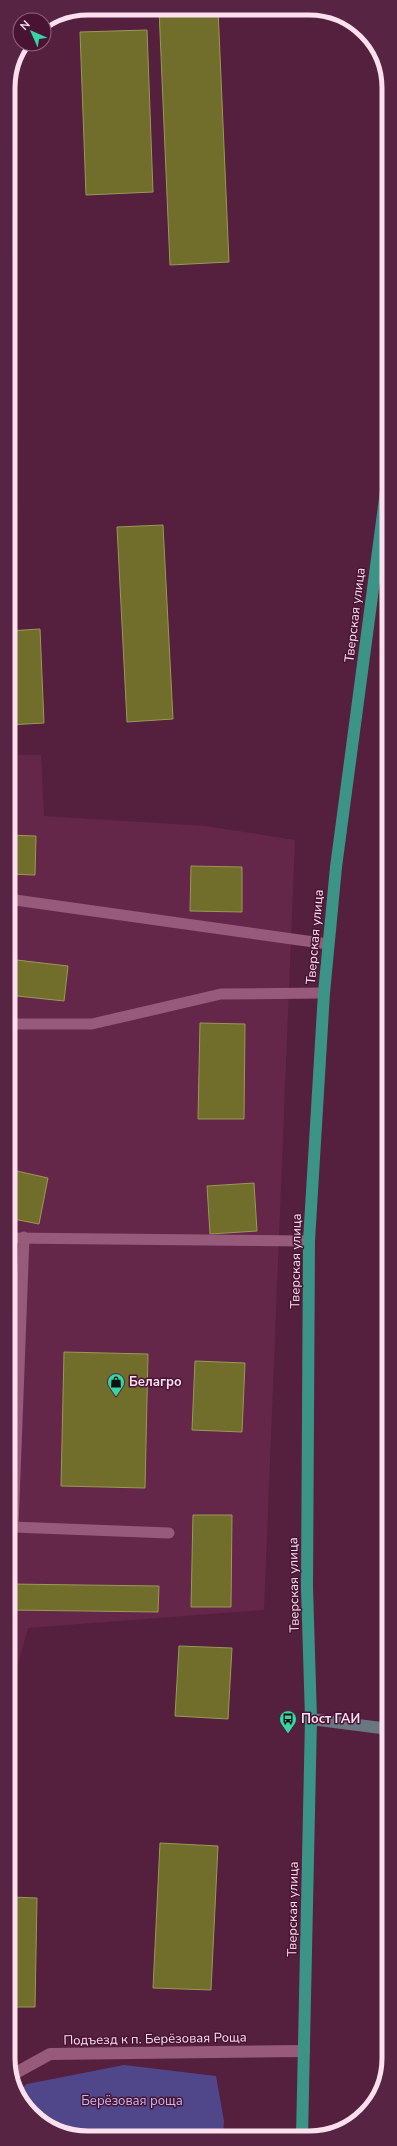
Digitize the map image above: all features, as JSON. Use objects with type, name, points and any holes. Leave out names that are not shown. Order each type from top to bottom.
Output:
[{"type":"main road","name":"Тверская улица","points":[[302,2131],[311,1719],[307,1587],[309,1241],[328,944],[336,867],[382,521]]},
{"type":"street","points":[[311,1719],[382,1728]]},
{"type":"street","name":"Подъезд к п. Берёзовая Роща","points":[[16,2073],[50,2054],[304,2051]]},
{"type":"lane","points":[[15,900],[328,944]]},
{"type":"lane","points":[[15,1024],[92,1024],[221,994],[324,993]]},
{"type":"lane","points":[[15,1474],[24,1237]]},
{"type":"lane","points":[[15,1238],[309,1241]]},
{"type":"lane","points":[[15,1527],[169,1533]]},
{"type":"shaded area","points":[[15,755],[41,755],[44,816],[206,826],[295,840],[264,1610],[28,1628],[15,1675]]},
{"type":"green space","name":"Берёзовая роща","points":[[124,2065],[216,2076],[224,2121],[223,2131],[74,2130],[48,2119],[36,2110],[27,2098],[22,2088],[27,2084]]},
{"type":"building","points":[[159,15],[218,15],[229,262],[170,265]]},
{"type":"building","points":[[147,30],[153,192],[86,195],[80,32]]},
{"type":"building","points":[[163,525],[173,719],[127,722],[117,527]]},
{"type":"building","points":[[40,629],[44,723],[15,725],[15,631]]},
{"type":"building","points":[[15,835],[36,836],[35,875],[15,874]]},
{"type":"building","points":[[191,866],[242,867],[242,912],[190,911]]},
{"type":"building","points":[[15,960],[68,966],[64,1001],[15,996]]},
{"type":"building","points":[[200,1023],[245,1024],[244,1119],[198,1119]]},
{"type":"building","points":[[15,1171],[48,1178],[39,1224],[15,1219]]},
{"type":"building","points":[[254,1183],[257,1231],[210,1234],[207,1186]]},
{"type":"building","points":[[64,1352],[148,1354],[145,1488],[61,1486]]},
{"type":"building","points":[[195,1361],[245,1363],[242,1432],[192,1430]]},
{"type":"building","points":[[193,1515],[232,1515],[231,1607],[191,1607]]},
{"type":"building","points":[[15,1584],[159,1586],[158,1612],[15,1610]]},
{"type":"building","points":[[179,1646],[232,1648],[228,1719],[175,1716]]},
{"type":"building","points":[[160,1843],[218,1846],[211,1990],[153,1988]]},
{"type":"building","points":[[15,1897],[37,1898],[35,2007],[15,2007]]},
{"type":"place","name":"Белагро","points":[[116,1397]]},
{"type":"place","name":"Пост ГАИ","points":[[288,1734]]}]
